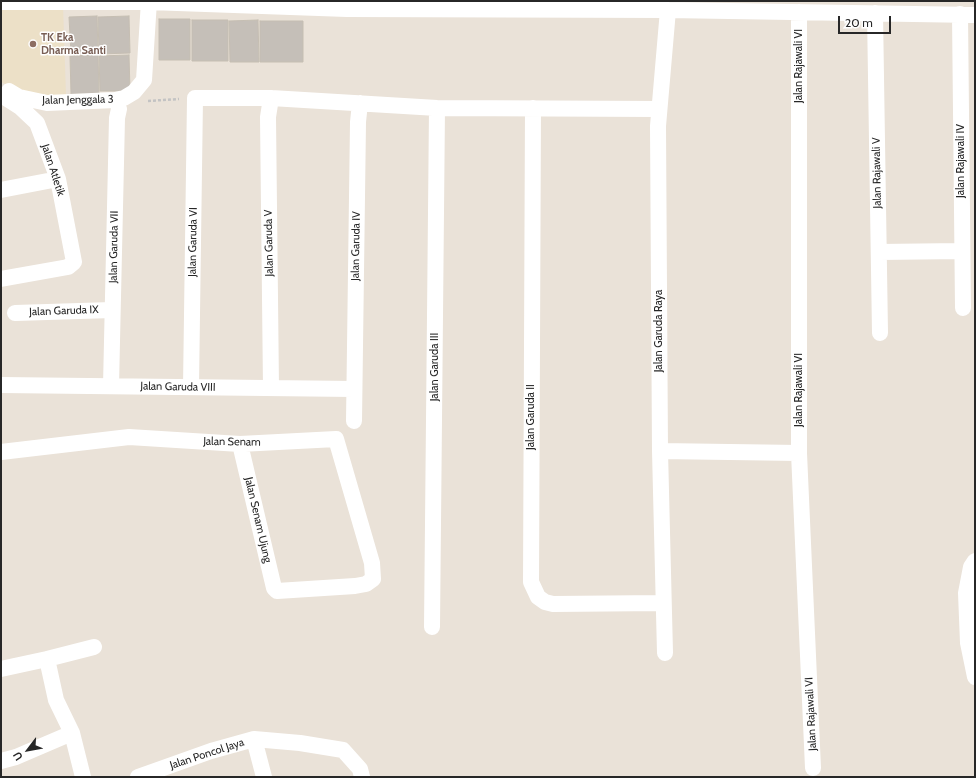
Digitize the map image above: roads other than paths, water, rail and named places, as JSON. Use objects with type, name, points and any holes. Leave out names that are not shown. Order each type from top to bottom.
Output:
[{"type":"street","points":[[1,2],[149,2],[347,9],[668,10],[967,14]]},
{"type":"street","name":"Jalan Jenggala 3","points":[[1,86],[19,96],[47,103],[115,100],[124,98],[134,92],[144,80],[149,2]]},
{"type":"street","name":"Jalan Garuda Raya","points":[[665,653],[662,603],[660,451],[659,109],[668,10]]},
{"type":"street","name":"Jalan Rajawali VI","points":[[799,12],[799,452],[813,768]]},
{"type":"street","name":"Jalan Rajawali V","points":[[875,13],[880,333]]},
{"type":"street","name":"Jalan Rajawali IV","points":[[963,308],[961,251],[967,14]]},
{"type":"street","name":"Jalan Atletik","points":[[1,95],[20,107],[37,123],[58,180],[74,262],[68,267],[1,279]]},
{"type":"street","name":"Jalan Garuda VI","points":[[191,387],[195,98],[271,98]]},
{"type":"street","points":[[271,98],[437,108],[659,109]]},
{"type":"street","name":"Jalan Garuda V","points":[[271,98],[268,117],[271,388]]},
{"type":"street","name":"Jalan Garuda IV","points":[[354,421],[358,122],[360,103]]},
{"type":"street","name":"Jalan Garuda III","points":[[432,627],[437,108]]},
{"type":"street","name":"Jalan Garuda II","points":[[533,108],[531,582],[538,597],[545,602],[553,604],[662,603]]},
{"type":"street","name":"Jalan Garuda VII","points":[[111,386],[117,118],[119,109]]},
{"type":"street","points":[[1,190],[58,180]]},
{"type":"street","points":[[879,252],[961,251]]},
{"type":"street","name":"Jalan Garuda IX","points":[[15,313],[112,310]]},
{"type":"street","name":"Jalan Garuda VIII","points":[[1,385],[354,389]]},
{"type":"street","name":"Jalan Senam","points":[[1,452],[128,437],[240,444],[336,439],[372,563],[373,579],[366,584],[330,589],[281,592]]},
{"type":"street","name":"Jalan Senam Ujung","points":[[240,444],[274,588],[281,592]]},
{"type":"street","points":[[660,451],[799,452]]},
{"type":"street","points":[[975,561],[971,567],[966,594],[968,643],[975,678]]},
{"type":"street","points":[[1,669],[94,647]]},
{"type":"street","points":[[47,659],[56,700],[72,733],[83,777]]},
{"type":"street","points":[[1,761],[24,754],[72,733]]},
{"type":"street","name":"Jalan Poncol Jaya","points":[[138,777],[211,751],[254,738],[300,743],[342,750],[360,769],[362,777]]},
{"type":"street","name":"Jalan Poncol Jaya","points":[[254,738],[264,777]]},
{"type":"place","name":"TK Eka Dharma Santi","points":[[33,44]]}]
